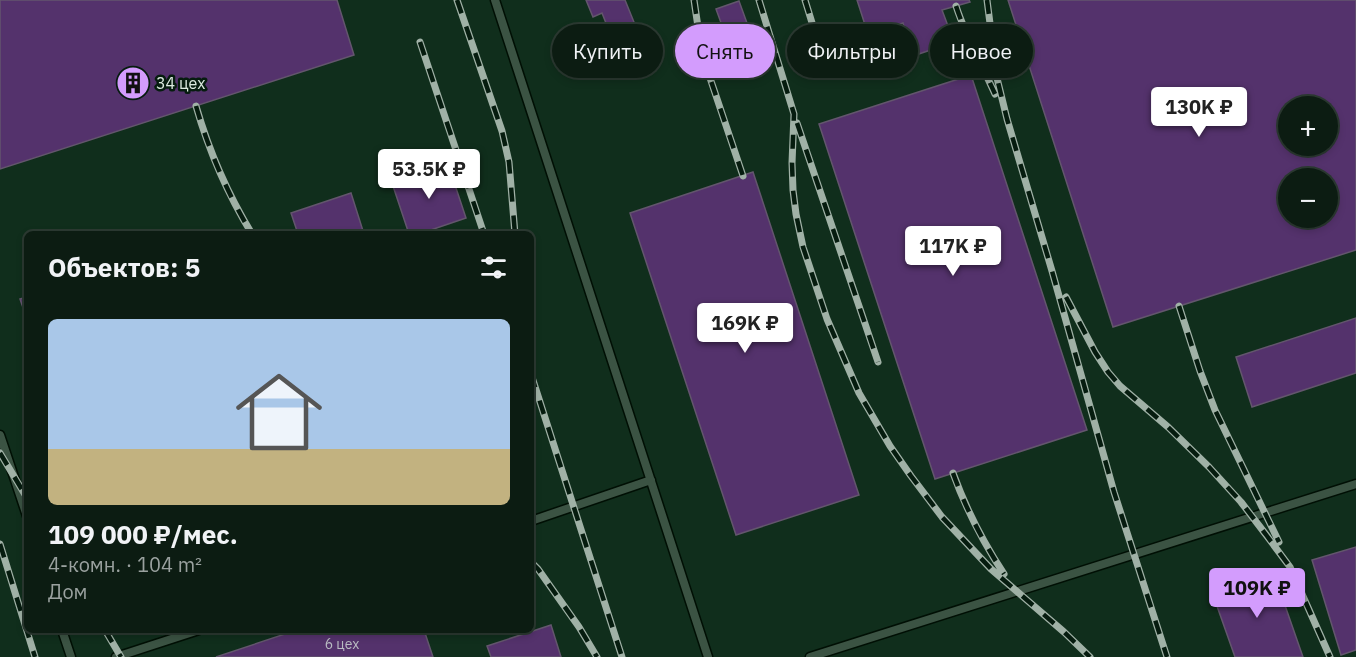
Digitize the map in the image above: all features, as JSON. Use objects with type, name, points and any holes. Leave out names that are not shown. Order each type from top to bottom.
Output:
[{"type":"lane","points":[[495,0],[708,657]]},
{"type":"lane","points":[[0,435],[24,507]]},
{"type":"lane","points":[[534,520],[651,480]]},
{"type":"lane","points":[[810,657],[1356,484]]},
{"type":"lane","points":[[63,633],[71,657]]},
{"type":"lane","points":[[116,657],[189,633]]},
{"type":"shaded area","points":[[0,0],[1356,0],[1356,657],[0,657]]},
{"type":"building","name":"34 цех","points":[[0,0],[337,0],[354,55],[0,169]]},
{"type":"building","points":[[586,0],[625,0],[635,24],[606,24],[602,13],[593,17]]},
{"type":"building","points":[[857,0],[969,0],[970,2],[942,10],[947,24],[930,24],[930,50],[918,54],[918,24],[865,24]]},
{"type":"building","points":[[1008,0],[1356,0],[1356,250],[1113,327],[1033,78],[1033,24],[1016,24]]},
{"type":"building","points":[[739,1],[747,24],[721,24],[716,9]]},
{"type":"building","points":[[962,78],[972,78],[1087,430],[935,479],[819,124]]},
{"type":"building","points":[[448,164],[466,218],[428,231],[408,231],[392,183]]},
{"type":"building","points":[[753,172],[859,495],[736,535],[630,213]]},
{"type":"building","points":[[351,193],[363,231],[297,231],[291,213]]},
{"type":"building","points":[[24,298],[24,310],[20,299]]},
{"type":"building","points":[[1356,318],[1356,373],[1252,407],[1236,357]]},
{"type":"building","points":[[1356,547],[1356,650],[1341,655],[1312,560]]},
{"type":"building","points":[[1273,571],[1303,657],[1235,657],[1212,592]]},
{"type":"building","points":[[551,625],[561,657],[491,657],[487,646],[527,633],[534,633],[534,631]]},
{"type":"building","points":[[288,633],[425,633],[433,657],[216,657]]},
{"type":"railway","points":[[457,0],[502,131],[509,162],[515,231]]},
{"type":"railway","points":[[694,0],[701,47],[743,176]]},
{"type":"railway","points":[[759,0],[794,114],[793,190],[803,247],[827,319],[859,393],[890,446],[942,517],[991,569],[1090,657]]},
{"type":"railway","points":[[805,0],[812,24]]},
{"type":"railway","points":[[987,0],[997,78],[1007,119],[1114,492],[1167,657]]},
{"type":"railway","points":[[956,6],[969,40],[995,94]]},
{"type":"railway","points":[[420,42],[483,231]]},
{"type":"railway","points":[[196,106],[219,172],[250,231]]},
{"type":"railway","points":[[797,123],[878,362]]},
{"type":"railway","points":[[1066,297],[1108,372],[1120,386],[1168,427],[1209,467],[1241,502],[1290,567],[1330,657]]},
{"type":"railway","points":[[1179,306],[1215,410],[1279,542]]},
{"type":"railway","points":[[534,383],[622,657]]},
{"type":"railway","points":[[0,453],[24,493]]},
{"type":"railway","points":[[953,473],[976,525],[1004,574]]},
{"type":"railway","points":[[0,544],[24,621]]},
{"type":"railway","points":[[534,565],[579,627],[597,657]]},
{"type":"railway","points":[[28,633],[35,657]]},
{"type":"railway","points":[[107,633],[121,657]]},
{"type":"place","name":"34 цех","points":[[133,83]]}]
